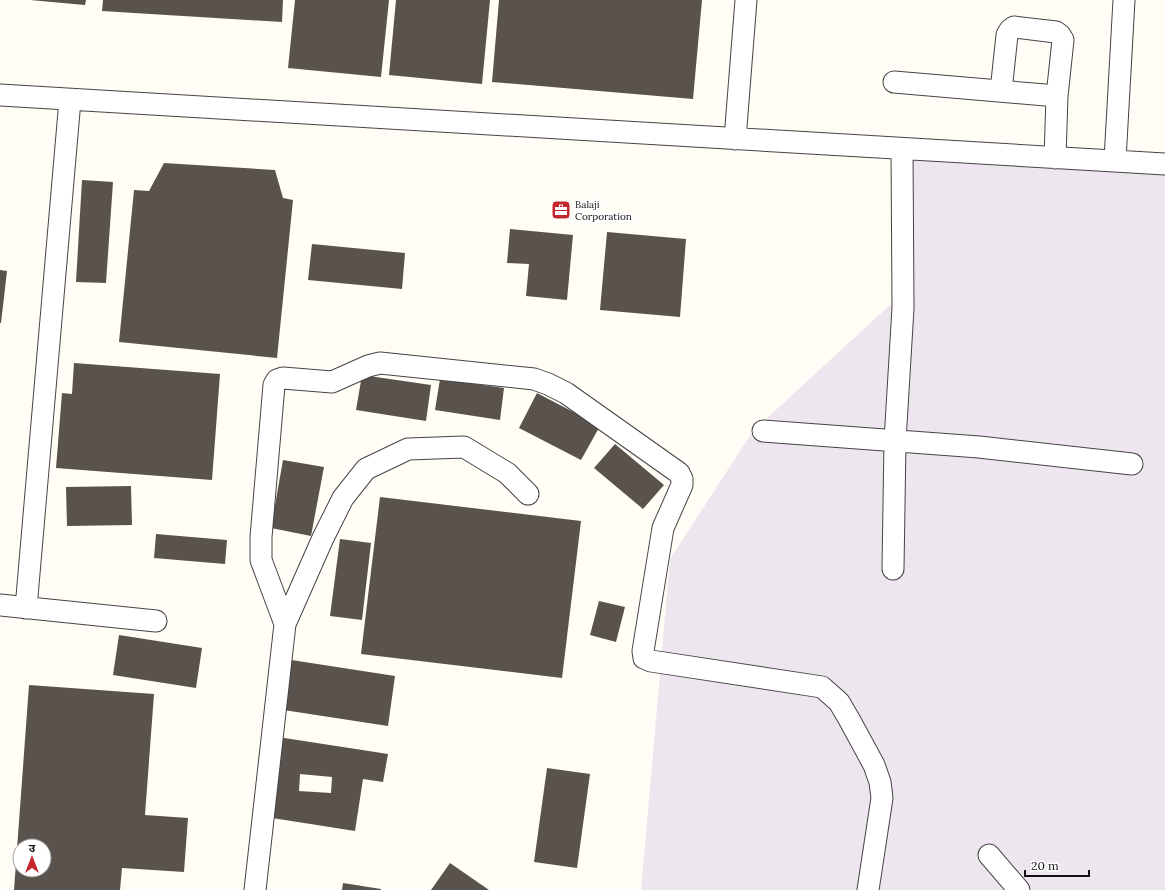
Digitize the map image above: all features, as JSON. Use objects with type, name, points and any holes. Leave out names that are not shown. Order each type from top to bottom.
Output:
[{"type":"street","points":[[734,139],[746,0]]},
{"type":"street","points":[[1115,160],[1124,0]]},
{"type":"street","points":[[1001,91],[1007,35],[1010,30],[1014,28],[1056,32],[1060,35],[1062,40],[1057,96],[1055,158]]},
{"type":"street","points":[[894,82],[1057,96]]},
{"type":"street","points":[[0,96],[1165,164]]},
{"type":"street","points":[[26,608],[70,100]]},
{"type":"street","points":[[893,569],[896,440],[903,308],[902,148]]},
{"type":"street","points":[[285,624],[261,560],[261,537],[274,385],[277,380],[283,378],[332,382],[368,366],[380,363],[534,379],[548,384],[566,393],[679,473],[682,478],[682,485],[663,528],[642,651],[644,658],[651,662],[822,687],[839,702],[874,765],[880,782],[882,798],[868,890]]},
{"type":"street","points":[[763,431],[1001,449],[1132,464]]},
{"type":"street","points":[[255,890],[285,624],[323,538],[344,498],[366,469],[408,449],[464,447],[507,473],[528,494]]},
{"type":"street","points":[[0,605],[156,621]]},
{"type":"street","points":[[989,855],[1015,888]]},
{"type":"shaded area","points":[[912,154],[1165,170],[1165,890],[641,890],[670,559],[753,431],[904,292]]},
{"type":"building","points":[[30,0],[86,0],[85,5]]},
{"type":"building","points":[[103,0],[283,0],[282,22],[102,11]]},
{"type":"building","points":[[295,0],[389,0],[381,77],[288,68]]},
{"type":"building","points":[[396,0],[490,0],[482,84],[389,75]]},
{"type":"building","points":[[499,0],[702,0],[693,99],[492,82]]},
{"type":"building","points":[[164,163],[275,170],[283,198],[293,200],[277,358],[119,342],[134,190],[149,191]]},
{"type":"building","points":[[82,180],[113,182],[106,283],[76,282]]},
{"type":"building","points":[[510,229],[573,235],[567,300],[526,296],[529,264],[507,263]]},
{"type":"building","points":[[607,232],[686,239],[680,317],[600,310]]},
{"type":"building","points":[[312,244],[405,253],[402,289],[308,280]]},
{"type":"building","points":[[0,270],[7,271],[1,323],[0,323]]},
{"type":"building","points":[[74,363],[220,374],[212,480],[56,468],[62,393],[72,394]]},
{"type":"building","points":[[362,375],[431,385],[426,421],[356,410]]},
{"type":"building","points":[[440,379],[504,388],[500,420],[435,410]]},
{"type":"building","points":[[537,393],[600,426],[581,460],[519,428]]},
{"type":"building","points":[[615,444],[664,485],[643,509],[594,468]]},
{"type":"building","points":[[283,460],[324,467],[311,536],[271,528]]},
{"type":"building","points":[[131,486],[132,525],[67,526],[66,487]]},
{"type":"building","points":[[380,497],[581,521],[562,678],[361,654]]},
{"type":"building","points":[[156,534],[227,540],[225,564],[154,558]]},
{"type":"building","points":[[340,539],[371,543],[362,620],[330,616]]},
{"type":"building","points":[[599,601],[625,607],[616,642],[590,635]]},
{"type":"building","points":[[119,635],[202,648],[196,688],[113,675]]},
{"type":"building","points":[[285,659],[395,676],[388,726],[277,709]]},
{"type":"building","points":[[29,685],[154,694],[145,815],[188,818],[184,872],[122,868],[120,890],[14,890],[15,878],[52,878],[52,838],[18,838]]},
{"type":"building","points":[[278,737],[388,754],[383,782],[363,779],[355,831],[266,817]],"holes":[[[300,774],[332,777],[331,793],[299,791]]]},
{"type":"building","points":[[547,768],[590,774],[577,868],[534,862]]},
{"type":"building","points":[[450,863],[489,890],[431,890]]},
{"type":"building","points":[[343,883],[381,889],[381,890],[342,890]]},
{"type":"place","name":"Balaji Corporation","points":[[561,210]]}]
